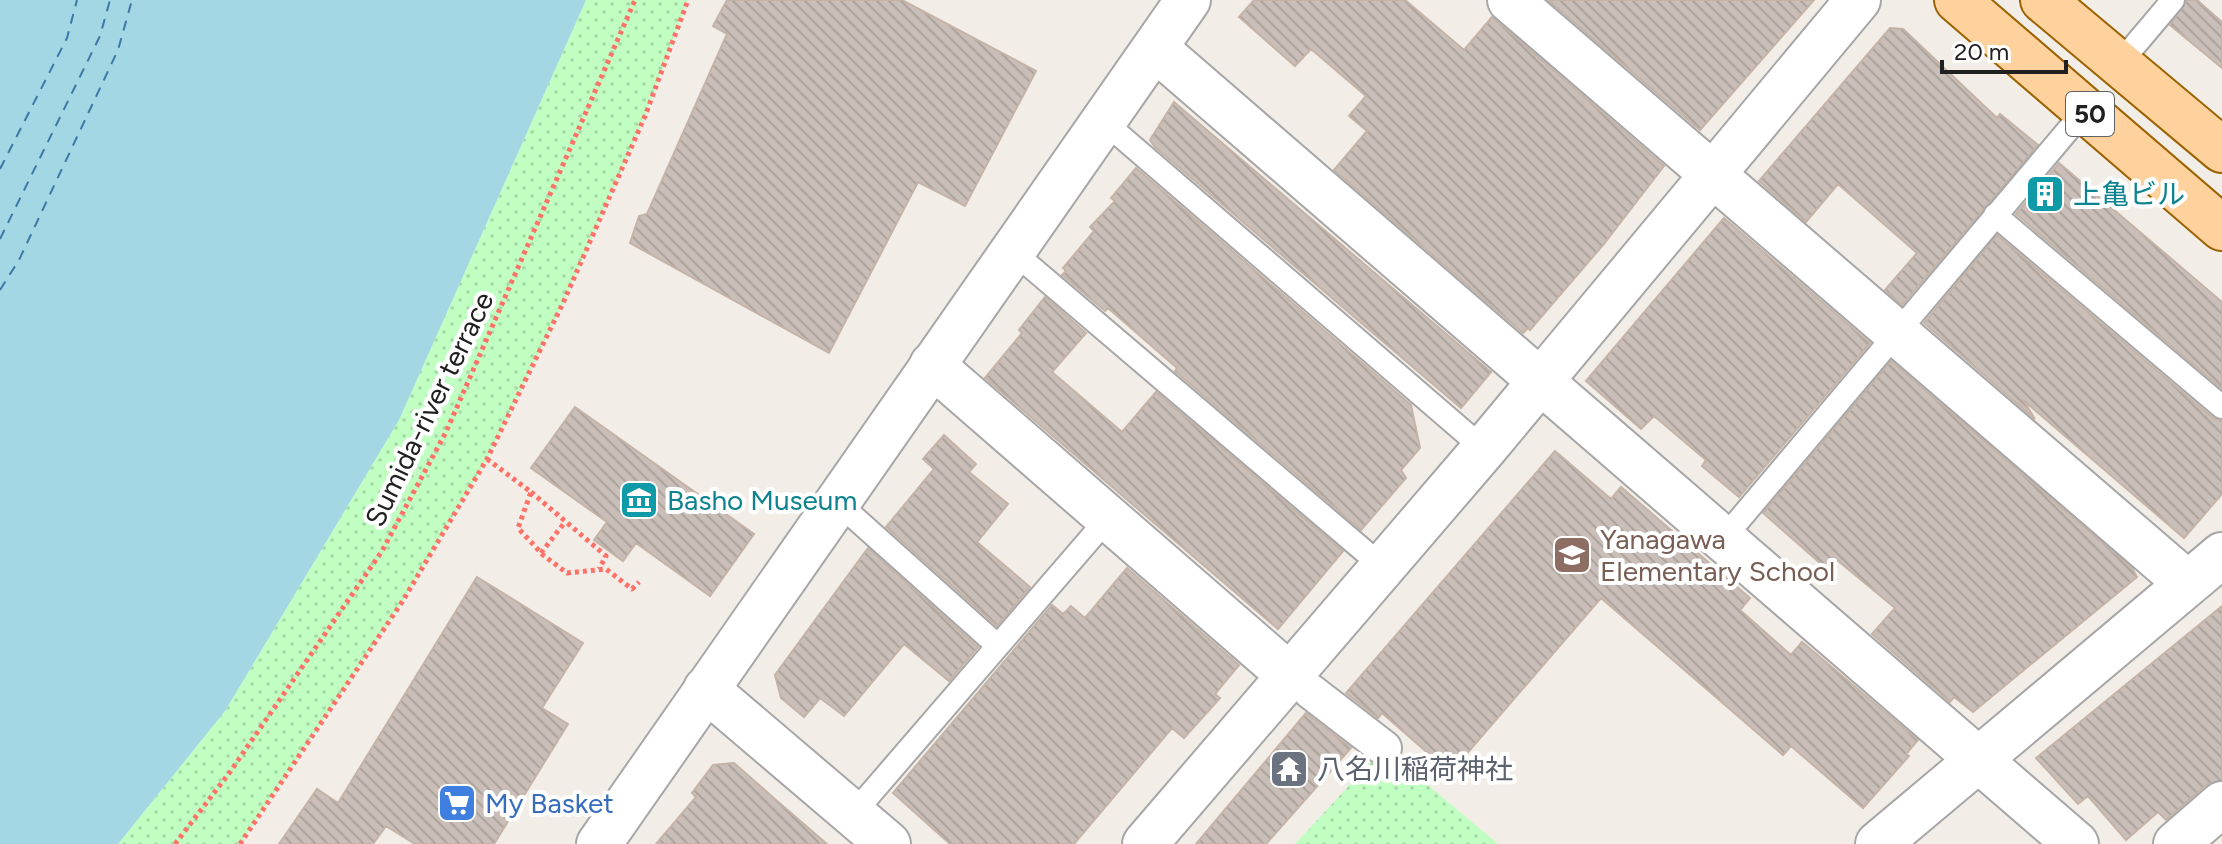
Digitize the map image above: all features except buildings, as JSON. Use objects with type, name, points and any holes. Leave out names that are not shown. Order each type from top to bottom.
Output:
[{"type":"main road","name":"50","points":[[1957,0],[2222,228]]},
{"type":"main road","name":"50","points":[[2043,0],[2222,150]]},
{"type":"street","points":[[599,844],[1188,0]]},
{"type":"street","points":[[1510,0],[2187,583]]},
{"type":"street","points":[[1145,844],[1300,683],[1383,567],[1858,0]]},
{"type":"street","points":[[1156,49],[2076,844]]},
{"type":"street","points":[[932,365],[1300,683],[1384,748]]},
{"type":"street","points":[[1878,844],[2222,555]]},
{"type":"street","points":[[706,689],[876,835]]},
{"type":"street","points":[[2176,844],[2222,804]]},
{"type":"lane","points":[[2119,64],[2173,0]]},
{"type":"lane","points":[[1723,539],[2085,110]]},
{"type":"lane","points":[[1102,120],[1484,449]]},
{"type":"lane","points":[[1995,215],[2222,407]]},
{"type":"lane","points":[[1011,250],[1383,567]]},
{"type":"lane","points":[[837,502],[998,646]]},
{"type":"lane","points":[[876,835],[998,646],[1109,517]]},
{"type":"path","name":"Sumida-river terrace","points":[[175,844],[230,772],[389,538],[446,432],[635,0]]},
{"type":"path","points":[[240,844],[402,602],[487,459],[563,303],[626,159],[688,0]]},
{"type":"path","points":[[487,459],[606,556],[599,569]]},
{"type":"path","points":[[531,492],[518,528],[541,553],[567,573],[606,569],[632,589],[639,582]]},
{"type":"path","points":[[541,553],[565,522]]},
{"type":"green space","points":[[586,0],[688,0],[645,116],[563,303],[487,459],[402,602],[240,844],[118,844],[225,711],[399,420]]},
{"type":"green space","points":[[1384,748],[1498,844],[1295,844]]},
{"type":"water","points":[[0,0],[586,0],[399,420],[225,711],[118,844],[0,844]]},
{"type":"ferry route","points":[[0,169],[67,38],[77,0]]},
{"type":"ferry route","points":[[0,239],[100,36],[110,0]]},
{"type":"ferry route","points":[[0,290],[19,260],[118,50],[132,0]]},
{"type":"place","name":"上亀ビル","points":[[2045,194]]},
{"type":"place","name":"Basho Museum","points":[[639,500]]},
{"type":"place","name":"Yanagawa Elementary School","points":[[1572,555]]},
{"type":"place","name":"八名川稲荷神社","points":[[1289,769]]},
{"type":"place","name":"My Basket","points":[[457,803]]}]
